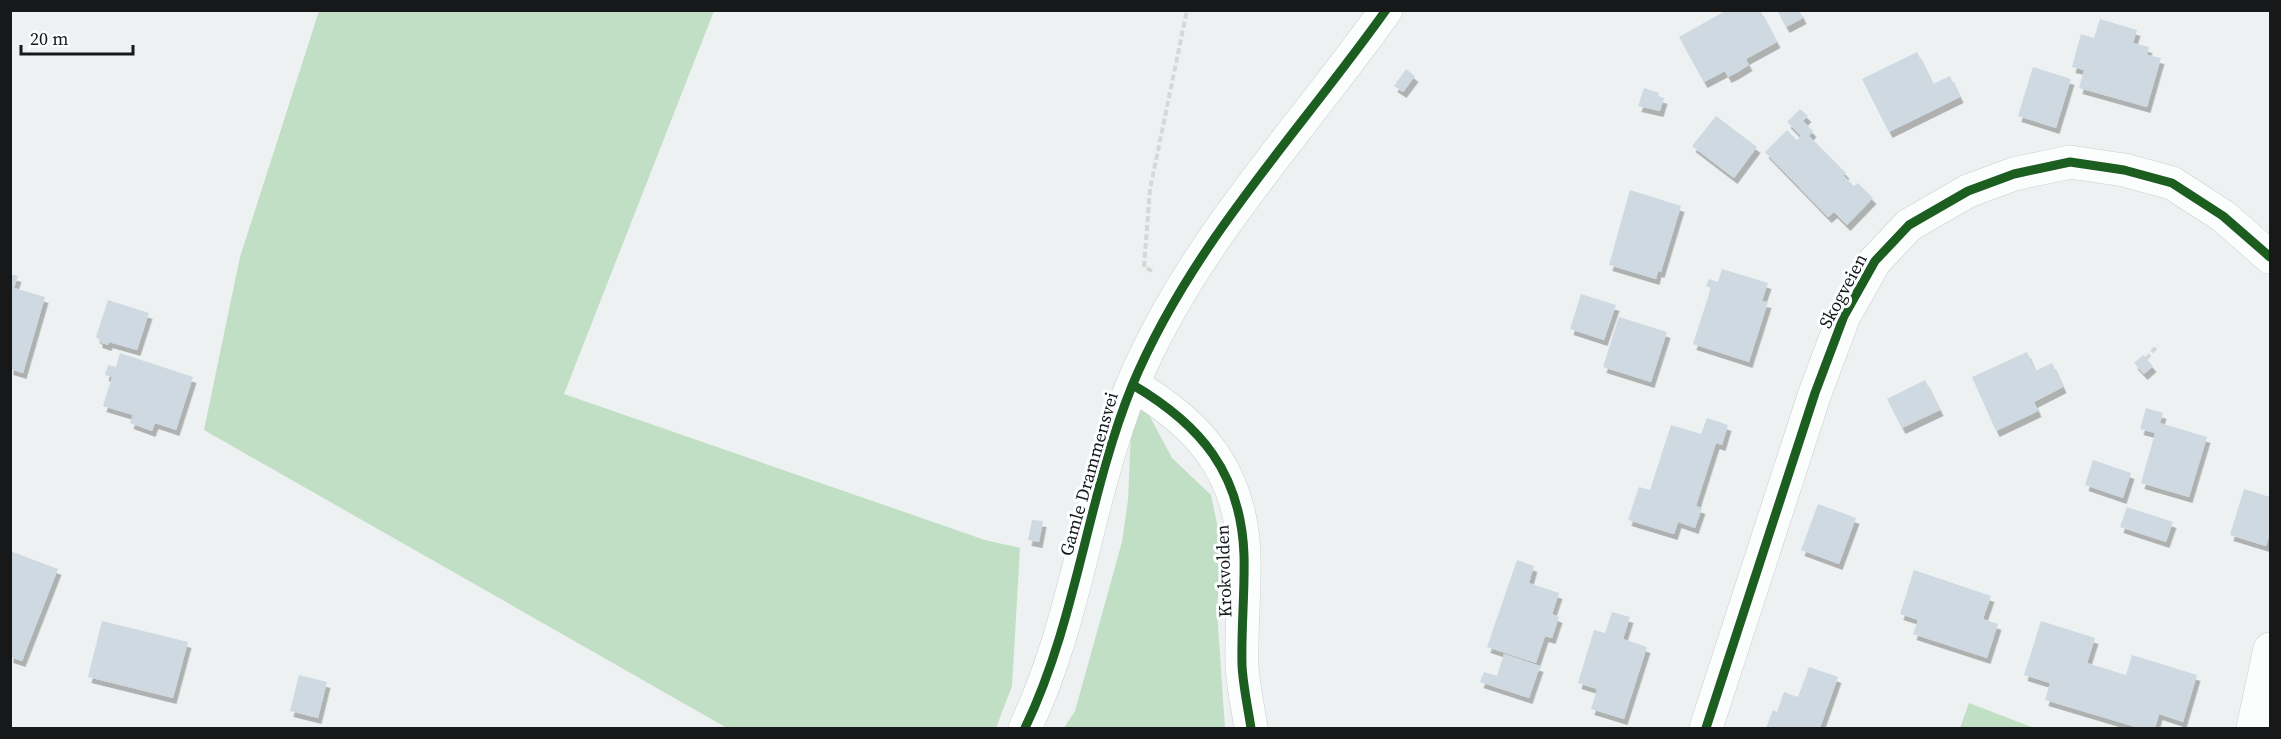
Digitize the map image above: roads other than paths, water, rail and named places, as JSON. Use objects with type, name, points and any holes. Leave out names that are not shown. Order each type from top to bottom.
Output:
[{"type":"street","name":"Gamle Drammensvei","points":[[1025,729],[1041,696],[1060,641],[1116,431],[1133,385],[1181,287],[1219,229],[1386,10]]},
{"type":"street","name":"Skogveien","points":[[1706,729],[1815,393],[1844,316],[1875,261],[1909,225],[1968,191],[2014,174],[2070,162],[2124,170],[2172,183],[2223,216],[2271,257]]},
{"type":"street","name":"Krokvolden","points":[[1133,385],[1162,402],[1205,441],[1229,477],[1239,516],[1244,555],[1242,668],[1251,729]]},
{"type":"street","points":[[2253,729],[2271,649]]}]
